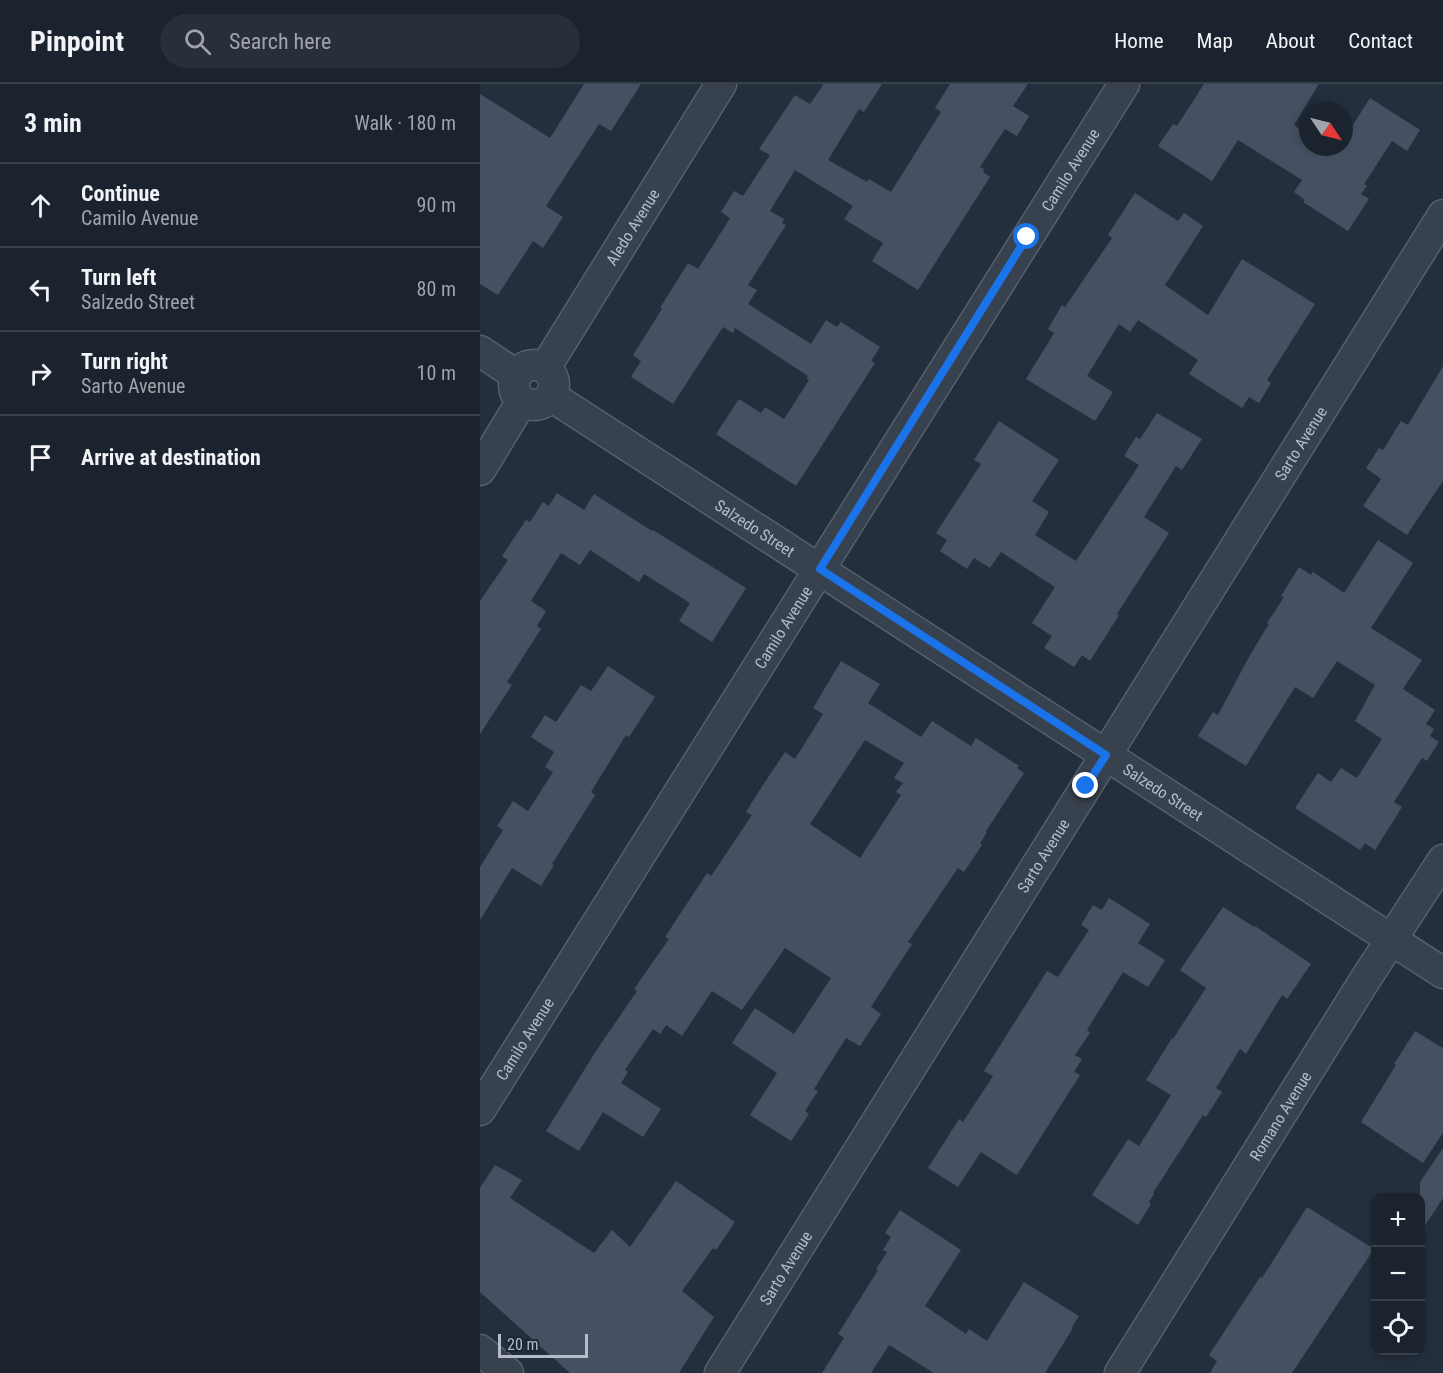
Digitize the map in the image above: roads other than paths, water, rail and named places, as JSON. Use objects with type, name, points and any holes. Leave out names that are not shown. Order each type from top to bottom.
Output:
[{"type":"street","name":"Aledo Avenue","points":[[480,470],[722,84]]},
{"type":"street","name":"Camilo Avenue","points":[[480,1110],[1124,84]]},
{"type":"street","name":"Sarto Avenue","points":[[720,1373],[1443,215]]},
{"type":"street","name":"Salzedo Street","points":[[480,351],[1443,973]]},
{"type":"street","name":"Romano Avenue","points":[[1120,1373],[1363,982],[1443,860]]},
{"type":"street","points":[[480,1350],[508,1373]]}]
